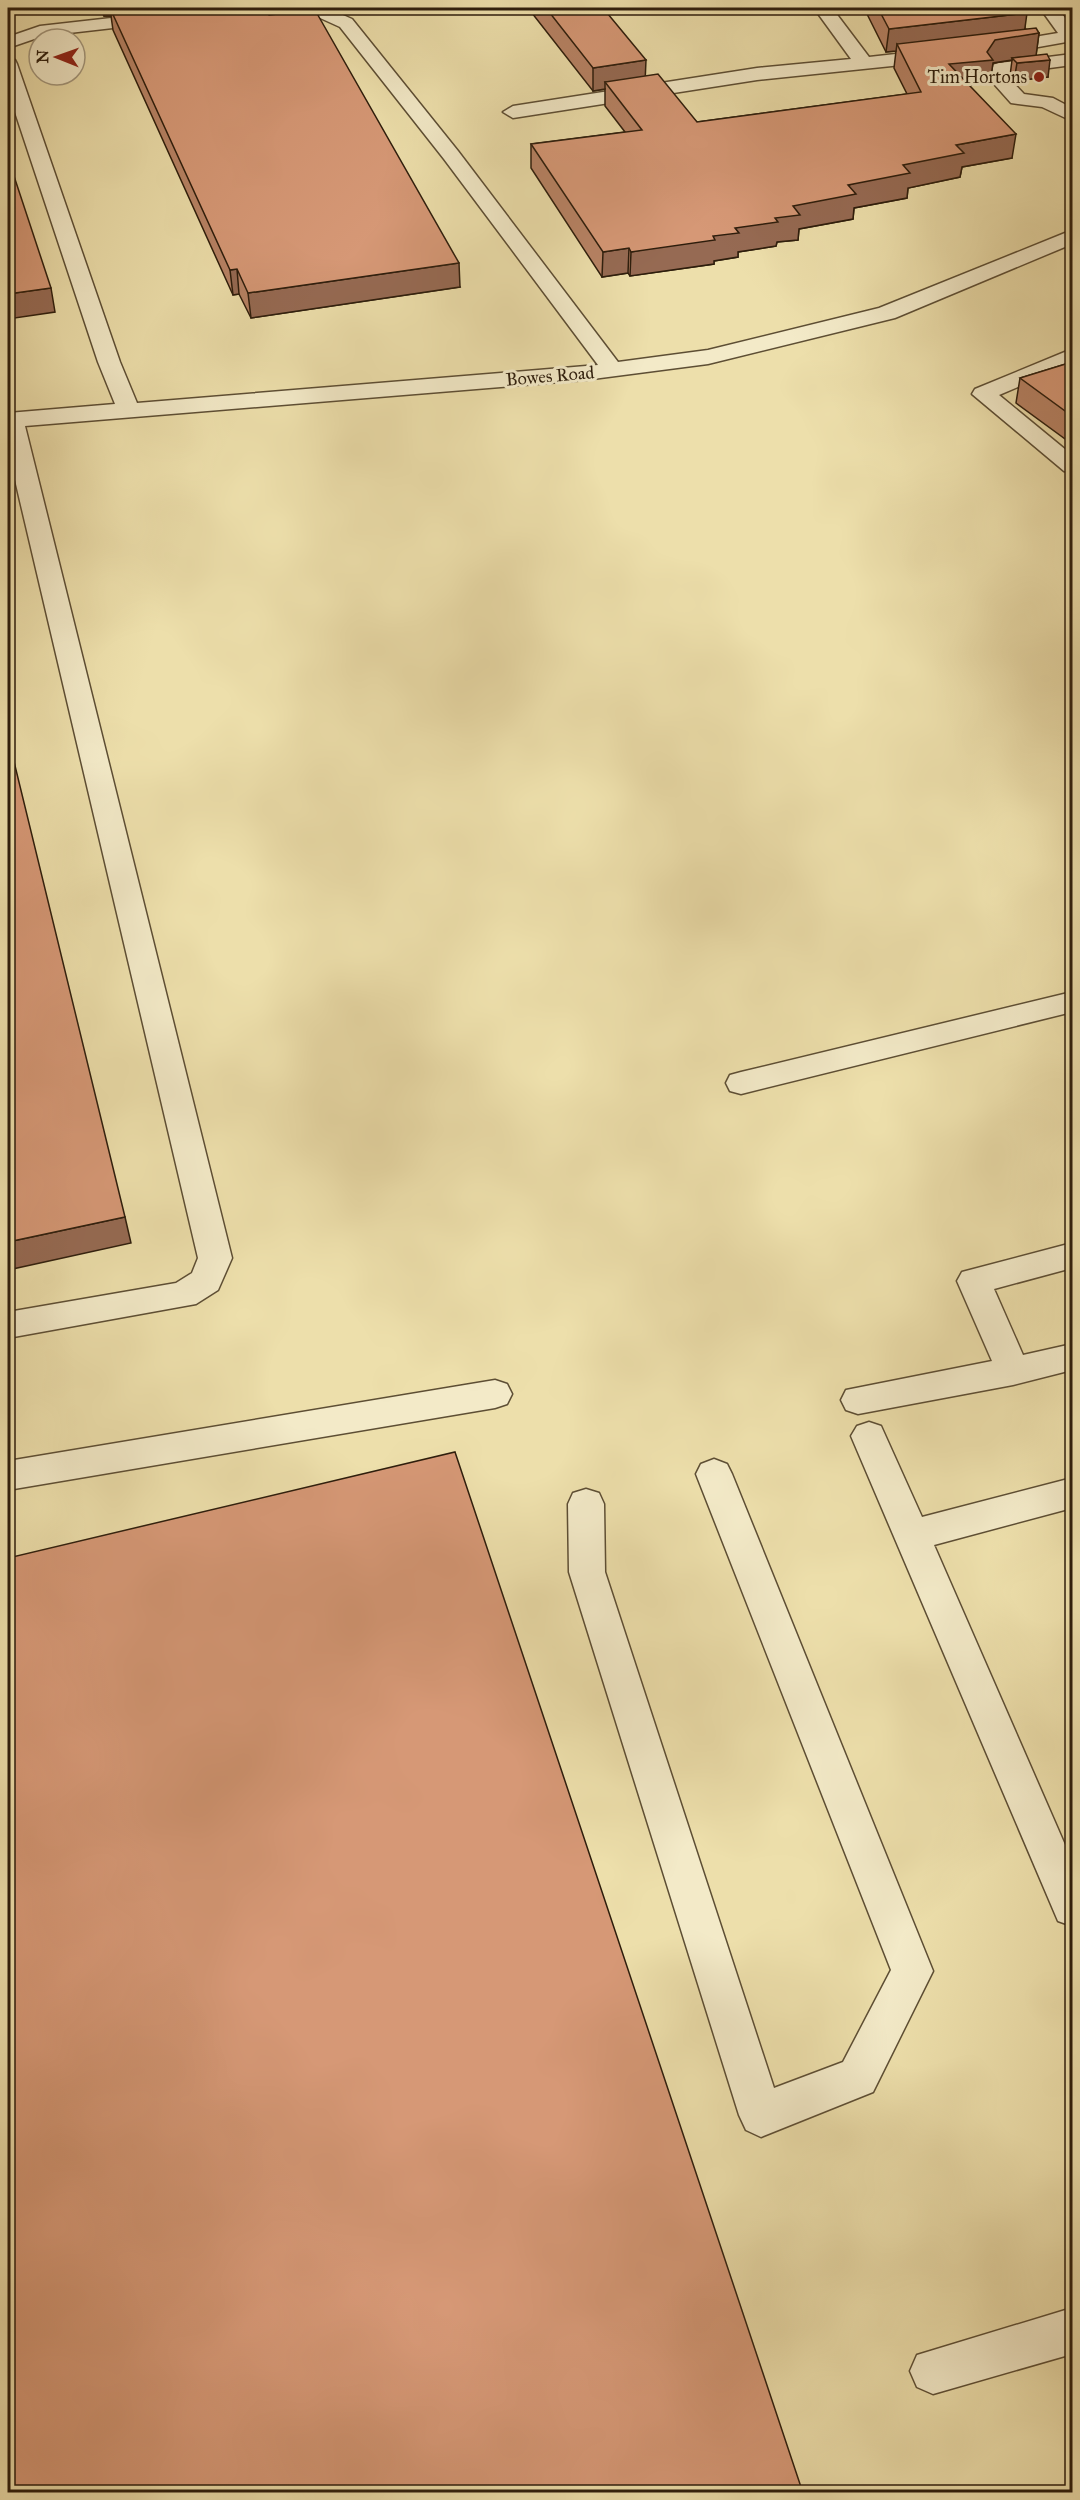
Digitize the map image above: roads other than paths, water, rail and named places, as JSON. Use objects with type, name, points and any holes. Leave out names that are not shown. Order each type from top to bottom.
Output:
[{"type":"street","points":[[8,42],[40,31],[244,8]]},
{"type":"street","points":[[313,8],[346,22],[458,164],[613,370]]},
{"type":"street","points":[[823,8],[864,63]]},
{"type":"street","points":[[976,51],[1071,36],[1050,8]]},
{"type":"street","points":[[513,112],[757,74],[954,53]]},
{"type":"street","points":[[1072,60],[999,69],[995,75],[1018,99],[1046,102],[1072,115]]},
{"type":"street","points":[[8,64],[109,362],[129,410]]},
{"type":"street","name":"Bowes Road","points":[[10,420],[613,370],[708,357],[886,313],[1072,237]]},
{"type":"street","points":[[1072,356],[983,394],[1072,466]]},
{"type":"street","points":[[8,1325],[184,1295],[206,1281],[215,1258],[10,420]]},
{"type":"street","points":[[741,1083],[1072,1002]]},
{"type":"street","points":[[1013,1371],[974,1281],[1072,1256]]},
{"type":"street","points":[[858,1400],[1013,1371],[1072,1357]]},
{"type":"street","points":[[8,1476],[495,1394]]},
{"type":"street","points":[[869,1436],[1072,1907]]},
{"type":"street","points":[[586,1504],[587,1572],[761,2115],[858,2078],[912,1971],[714,1474]]},
{"type":"street","points":[[913,1535],[1072,1493]]},
{"type":"street","points":[[933,2371],[1072,2331]]},
{"type":"place","name":"Tim Hortons","points":[[1039,77]]}]
